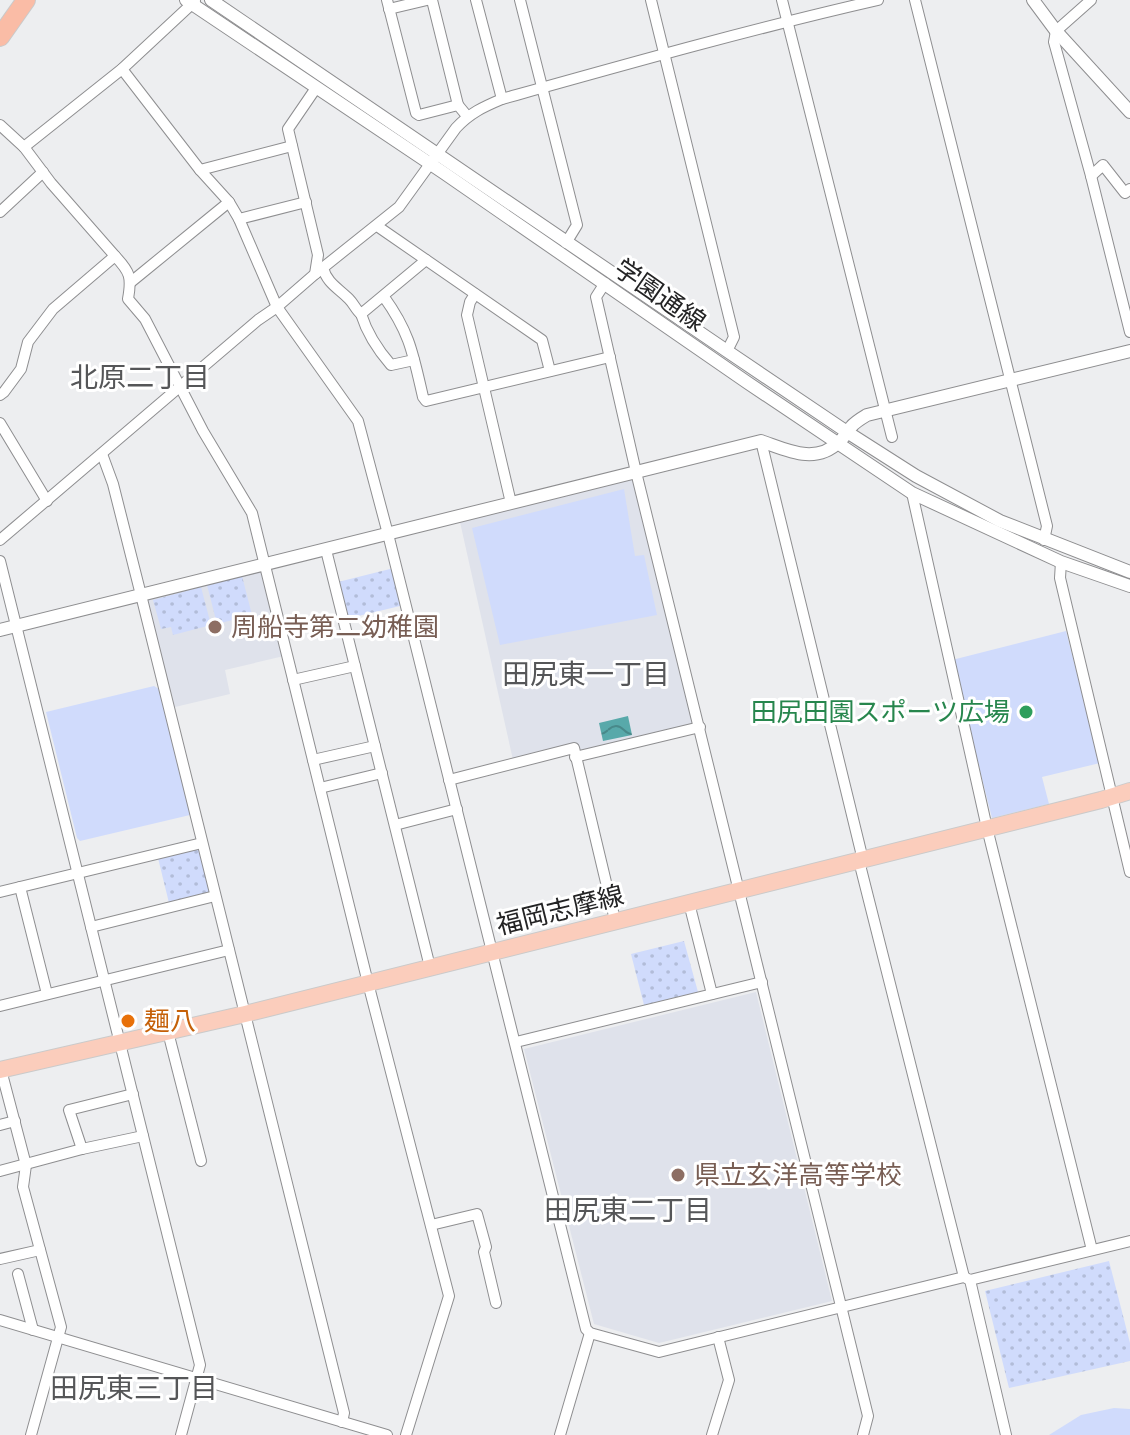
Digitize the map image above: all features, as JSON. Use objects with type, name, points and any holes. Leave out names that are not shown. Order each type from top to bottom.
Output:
[{"type":"highway","points":[[0,37],[26,0]]},
{"type":"main road","name":"福岡志摩線","points":[[0,1068],[245,1014],[1130,791]]},
{"type":"street","name":"学園通線","points":[[211,0],[605,283],[912,493],[1061,562],[1130,586]]},
{"type":"street","points":[[458,105],[419,115],[416,113],[388,4],[430,0],[458,105],[467,116]]},
{"type":"street","points":[[476,0],[502,99]]},
{"type":"street","points":[[520,0],[577,225],[566,243]]},
{"type":"street","points":[[651,0],[734,337],[727,351]]},
{"type":"street","points":[[782,0],[892,437]]},
{"type":"street","points":[[0,540],[258,320],[399,207],[456,128],[479,108],[663,54],[878,0]]},
{"type":"street","points":[[915,0],[1047,526],[1044,540]]},
{"type":"street","points":[[1033,0],[1056,31],[1130,112]]},
{"type":"street","points":[[1091,0],[1056,31],[1054,42],[1130,332]]},
{"type":"street","name":"学園通線","points":[[192,1],[316,88],[566,243],[847,432],[953,497],[1044,540],[1130,572]]},
{"type":"street","points":[[24,147],[122,69],[192,1]]},
{"type":"street","points":[[122,69],[200,170],[229,202],[277,307],[358,421],[586,1329],[590,1333],[659,1352],[1130,1241]]},
{"type":"street","points":[[316,88],[288,129],[318,255],[319,271],[352,301],[374,343],[391,365],[414,360]]},
{"type":"street","points":[[0,125],[24,147],[127,270],[131,282],[128,299],[145,319],[203,431],[252,513],[449,1296],[406,1435]]},
{"type":"street","points":[[200,170],[292,146]]},
{"type":"street","points":[[1091,176],[1103,165],[1125,193],[1130,189]]},
{"type":"street","points":[[0,212],[43,172]]},
{"type":"street","points":[[131,282],[229,202]]},
{"type":"street","points":[[239,219],[306,202]]},
{"type":"street","points":[[377,226],[542,340],[550,371]]},
{"type":"street","points":[[0,395],[21,369],[28,342],[53,309],[115,256]]},
{"type":"street","points":[[361,314],[426,260]]},
{"type":"street","points":[[605,283],[596,297],[636,472],[868,1416],[863,1435]]},
{"type":"street","points":[[475,294],[467,315],[511,503]]},
{"type":"street","points":[[384,297],[400,319],[411,345],[426,401],[610,357]]},
{"type":"street","points":[[0,630],[761,441],[801,456],[822,451],[839,443],[852,425],[867,415],[1130,351]]},
{"type":"street","points":[[0,423],[47,501]]},
{"type":"street","points":[[761,441],[861,860],[1006,1435]]},
{"type":"street","points":[[102,454],[113,484],[344,1413],[342,1422]]},
{"type":"street","points":[[912,493],[987,828],[1092,1250]]},
{"type":"street","points":[[326,550],[430,967]]},
{"type":"street","points":[[0,561],[200,1365],[181,1435]]},
{"type":"street","points":[[1061,562],[1060,578],[1130,872]]},
{"type":"street","points":[[293,680],[355,666]]},
{"type":"street","points":[[575,757],[700,727]]},
{"type":"street","points":[[313,760],[375,746]]},
{"type":"street","points":[[449,780],[574,748],[615,920]]},
{"type":"street","points":[[320,788],[382,773]]},
{"type":"street","points":[[395,825],[457,809]]},
{"type":"street","points":[[0,892],[202,843]]},
{"type":"street","points":[[20,887],[47,994]]},
{"type":"street","points":[[91,927],[215,896]]},
{"type":"street","points":[[689,903],[712,994]]},
{"type":"street","points":[[0,1006],[229,950]]},
{"type":"street","points":[[516,1042],[762,982]]},
{"type":"street","points":[[168,1032],[201,1161]]},
{"type":"street","points":[[0,1068],[26,1165],[23,1187],[61,1327],[31,1435]]},
{"type":"street","points":[[82,1149],[69,1110],[133,1094]]},
{"type":"street","points":[[0,1125],[15,1121]]},
{"type":"street","points":[[0,1171],[143,1136]]},
{"type":"street","points":[[431,1225],[477,1214],[496,1303]]},
{"type":"street","points":[[0,1259],[40,1250]]},
{"type":"street","points":[[18,1274],[33,1330]]},
{"type":"street","points":[[0,1320],[387,1435]]},
{"type":"street","points":[[560,1435],[590,1333]]},
{"type":"street","points":[[712,1435],[729,1380],[718,1337]]},
{"type":"shaded area","points":[[631,478],[634,480],[695,725],[579,754],[576,744],[513,760],[460,522]]},
{"type":"shaded area","points":[[624,489],[635,556],[644,555],[657,615],[500,645],[472,528]]},
{"type":"shaded area","points":[[394,568],[402,603],[400,606],[347,617],[338,582]]},
{"type":"shaded area","name":"周船寺第二幼稚園","points":[[259,571],[263,573],[284,656],[225,670],[230,694],[175,707],[146,599]]},
{"type":"shaded area","points":[[242,576],[252,615],[217,624],[207,585]]},
{"type":"shaded area","points":[[201,587],[211,625],[173,635],[171,627],[161,629],[153,600]]},
{"type":"shaded area","name":"田尻田園スポーツ広場","points":[[1066,631],[1100,763],[1042,777],[1049,804],[992,818],[952,660]]},
{"type":"shaded area","points":[[154,686],[159,689],[190,815],[80,841],[46,712]]},
{"type":"shaded area","points":[[197,849],[201,851],[210,891],[169,903],[158,858]]},
{"type":"shaded area","points":[[684,941],[698,992],[644,1005],[631,954]]},
{"type":"shaded area","name":"県立玄洋高等学校","points":[[756,992],[832,1301],[659,1343],[594,1324],[524,1049]]},
{"type":"shaded area","points":[[1109,1261],[1130,1343],[1130,1361],[1009,1388],[985,1291]]},
{"type":"shaded area","points":[[1114,1408],[1130,1409],[1130,1435],[1049,1435],[1081,1415]]},
{"type":"water","points":[[628,716],[632,735],[603,741],[599,723]]},
{"type":"place","name":"周船寺第二幼稚園","points":[[215,627]]},
{"type":"place","name":"田尻田園スポーツ広場","points":[[1026,712]]},
{"type":"place","name":"麺八","points":[[128,1021]]},
{"type":"place","name":"県立玄洋高等学校","points":[[678,1175]]},
{"type":"district","name":"北原二丁目","points":[[140,377]]},
{"type":"district","name":"田尻東一丁目","points":[[586,674]]},
{"type":"district","name":"田尻東二丁目","points":[[628,1210]]},
{"type":"district","name":"田尻東三丁目","points":[[134,1388]]}]
